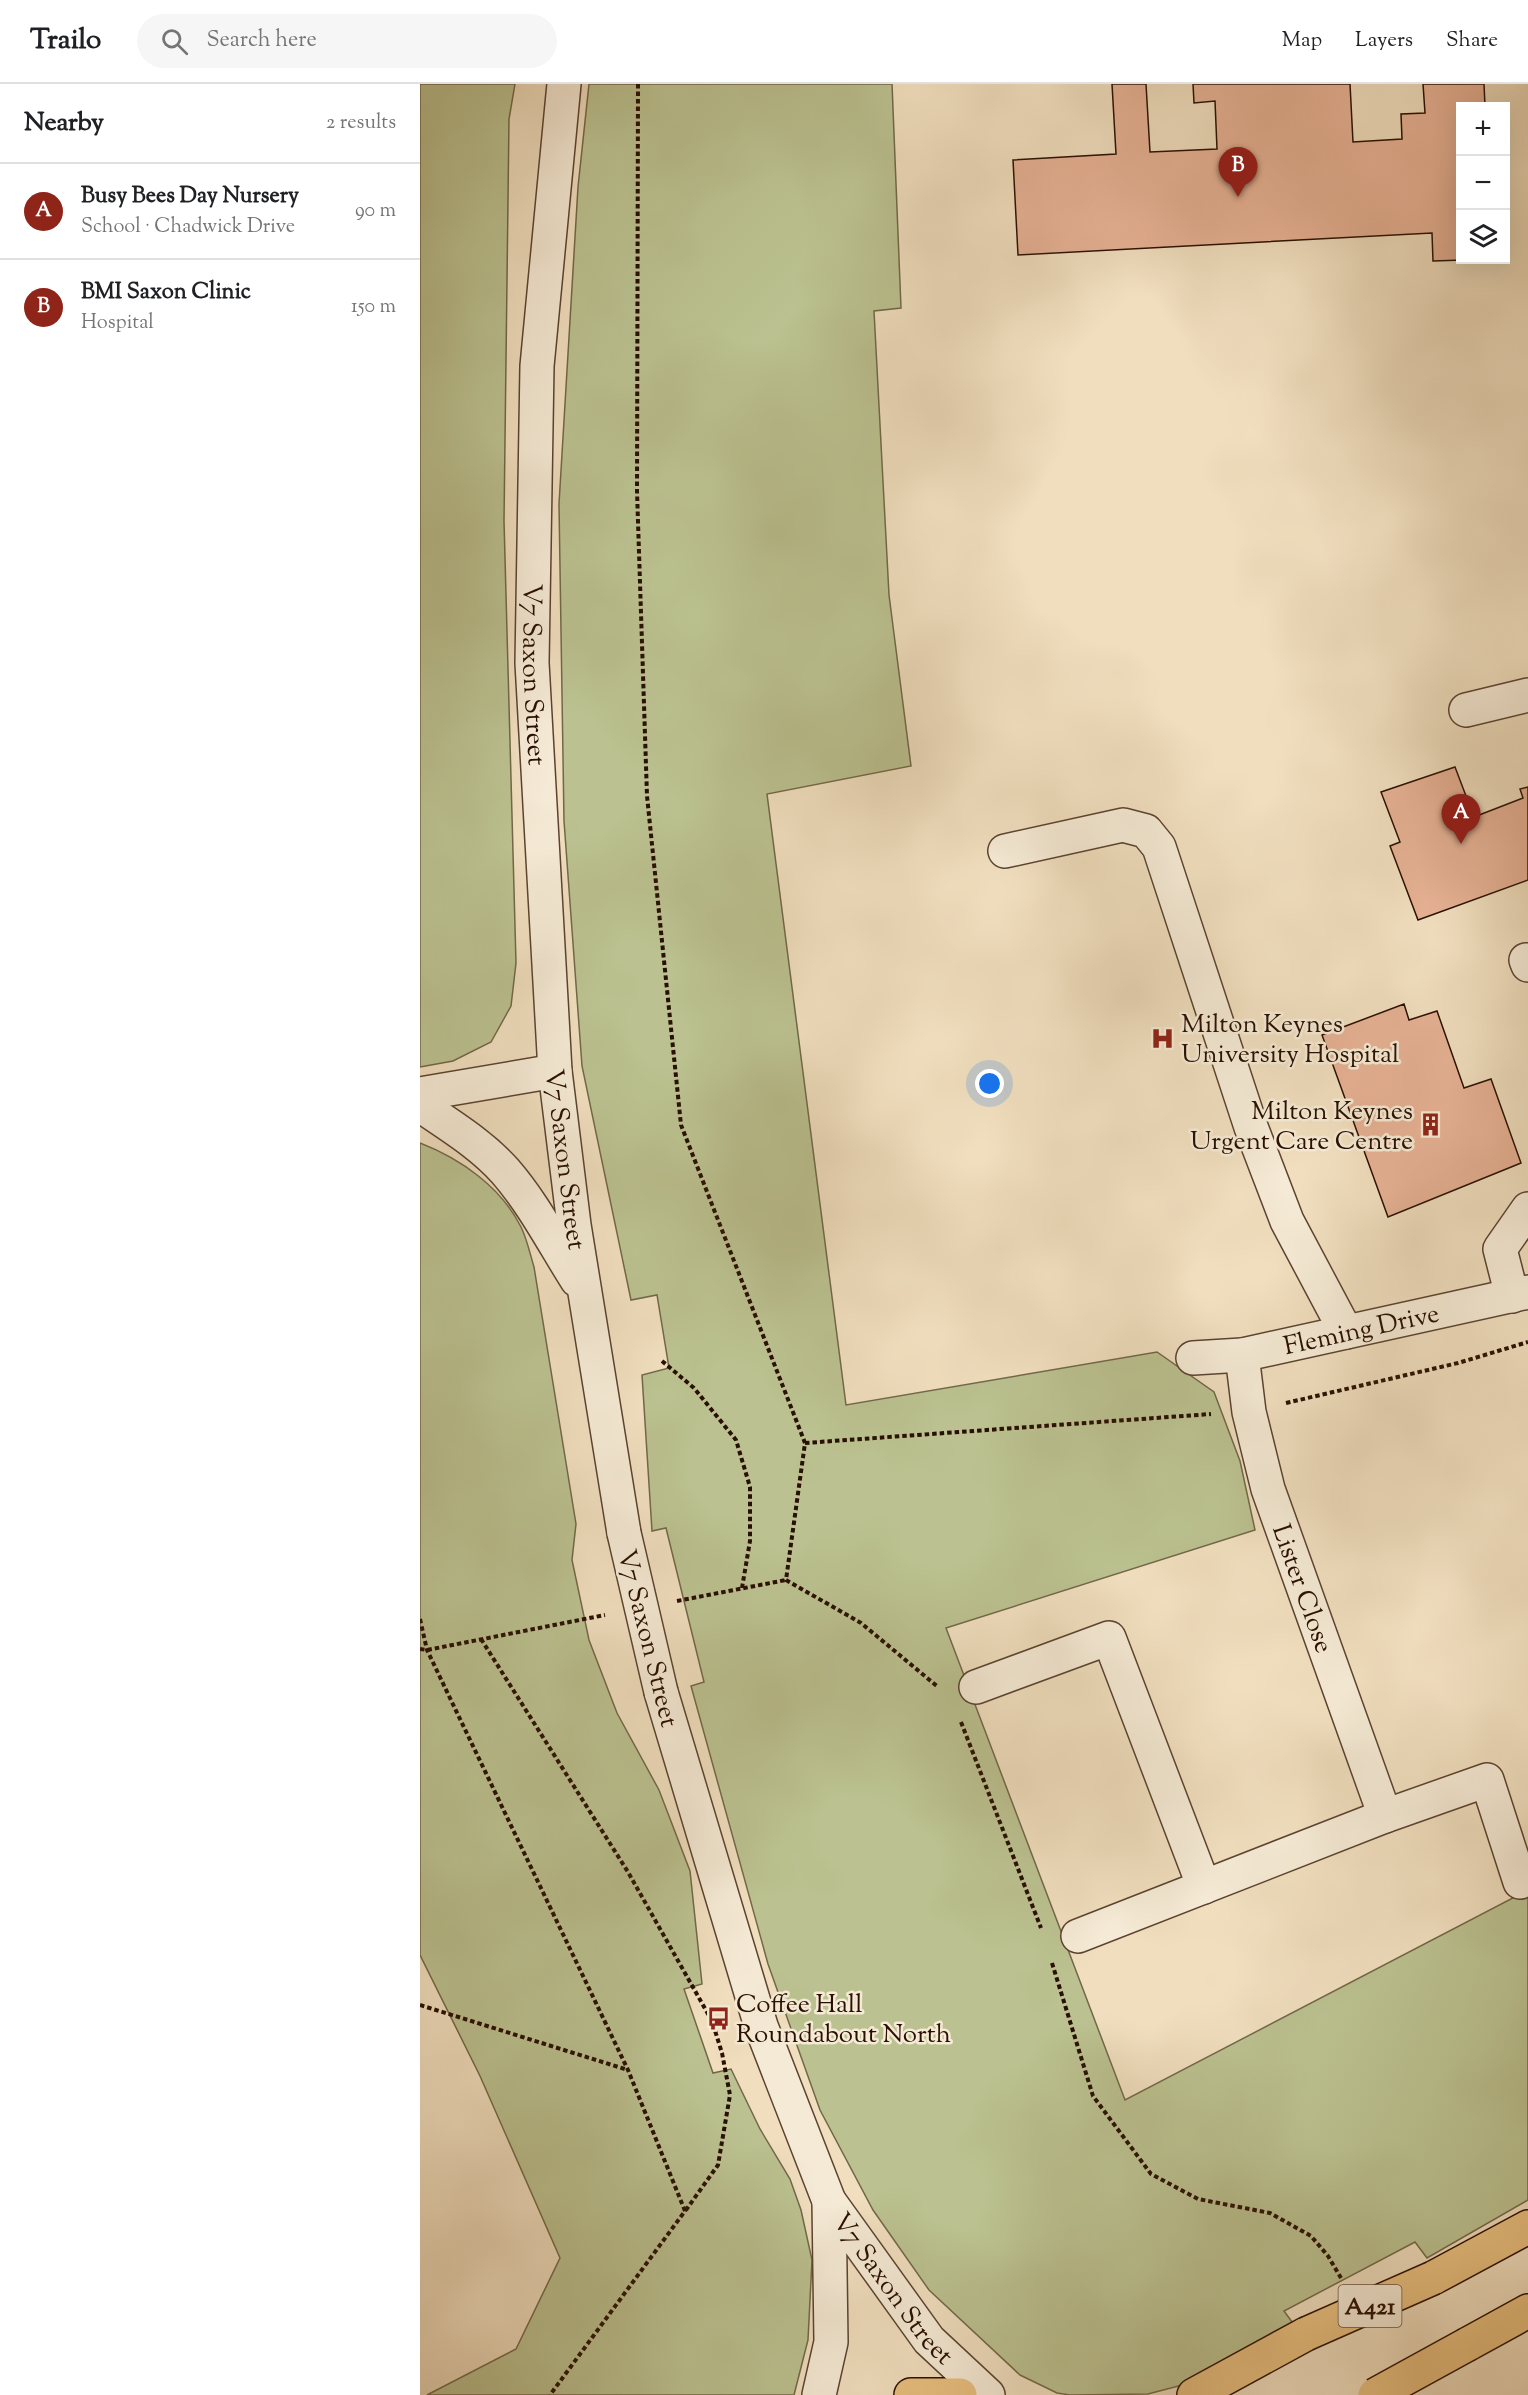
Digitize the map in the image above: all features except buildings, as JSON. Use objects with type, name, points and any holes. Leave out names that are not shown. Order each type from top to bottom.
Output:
[{"type":"highway","name":"A421","points":[[1194,2395],[1306,2334],[1433,2278],[1528,2227]]},
{"type":"highway","points":[[1375,2395],[1528,2311]]},
{"type":"highway","points":[[911,2395],[960,2395]]},
{"type":"street","name":"V7 Saxon Street","points":[[564,84],[537,366],[532,663],[555,1071],[573,1225],[624,1533],[661,1692],[761,2026],[829,2200],[929,2340],[988,2395]]},
{"type":"street","points":[[1466,710],[1528,695]]},
{"type":"street","points":[[1005,851],[1123,825],[1146,831],[1159,848],[1251,1127],[1287,1221],[1346,1332]]},
{"type":"street","points":[[420,1094],[555,1071]]},
{"type":"street","points":[[420,1106],[473,1142],[504,1170],[528,1201],[584,1291]]},
{"type":"street","points":[[1520,1294],[1500,1249],[1528,1209]]},
{"type":"street","name":"Fleming Drive","points":[[1193,1358],[1242,1355],[1520,1294]]},
{"type":"street","name":"Lister Close","points":[[1242,1355],[1249,1412],[1268,1489],[1385,1816]]},
{"type":"street","points":[[976,1687],[1109,1638],[1204,1887]]},
{"type":"street","points":[[1078,1936],[1385,1816],[1487,1780],[1520,1882]]},
{"type":"street","name":"V7 Saxon Street","points":[[819,2395],[831,2342],[829,2200]]},
{"type":"path","points":[[638,84],[637,491],[647,796],[681,1125],[805,1443],[786,1580],[861,1623],[942,1690]]},
{"type":"path","points":[[805,1443],[1249,1412],[1458,1363],[1528,1342]]},
{"type":"path","points":[[662,1361],[694,1388],[736,1440],[750,1487],[750,1541],[742,1588]]},
{"type":"path","points":[[420,1619],[427,1650],[628,2070],[685,2211]]},
{"type":"path","points":[[480,1639],[628,1872],[711,2021],[722,2053],[730,2095],[718,2165],[550,2395]]},
{"type":"path","points":[[960,1720],[1041,1930]]},
{"type":"path","points":[[1048,1952],[1093,2096],[1151,2174],[1198,2199],[1270,2213],[1311,2236],[1328,2256]]},
{"type":"path","points":[[420,2005],[628,2070]]},
{"type":"green space","points":[[420,84],[515,84],[509,119],[504,521],[516,963],[511,1006],[491,1042],[453,1061],[420,1067]]},
{"type":"green space","points":[[589,84],[892,84],[901,308],[874,311],[889,595],[911,766],[767,794],[846,1405],[1157,1352],[1214,1392],[1240,1461],[1255,1530],[946,1628],[1125,2100],[1528,1890],[1528,2200],[1427,2258],[1415,2242],[1284,2311],[1295,2326],[1190,2383],[1148,2394],[1070,2395],[1057,2393],[1020,2375],[929,2290],[873,2210],[820,2110],[768,1964],[691,1686],[704,1682],[666,1528],[652,1531],[642,1375],[669,1368],[657,1295],[631,1300],[582,1066],[564,821],[559,504],[578,187]]},
{"type":"green space","points":[[420,1143],[465,1166],[491,1187],[513,1213],[525,1236],[534,1267],[576,1524],[572,1560],[589,1640],[617,1713],[659,1790],[690,1871],[702,1984],[684,1989],[713,2073],[731,2069],[760,2129],[790,2179],[801,2210],[812,2260],[808,2340],[794,2395],[427,2395],[516,2349],[560,2258],[480,2076],[420,1955]]},
{"type":"place","name":"BMI Saxon Clinic","points":[[1238,197]]},
{"type":"place","name":"Busy Bees Day Nursery","points":[[1461,844]]},
{"type":"place","name":"Milton Keynes University Hospital","points":[[1163,1038]]},
{"type":"place","name":"Milton Keynes Urgent Care Centre","points":[[1431,1125]]},
{"type":"place","name":"Coffee Hall Roundabout North","points":[[718,2018]]}]
